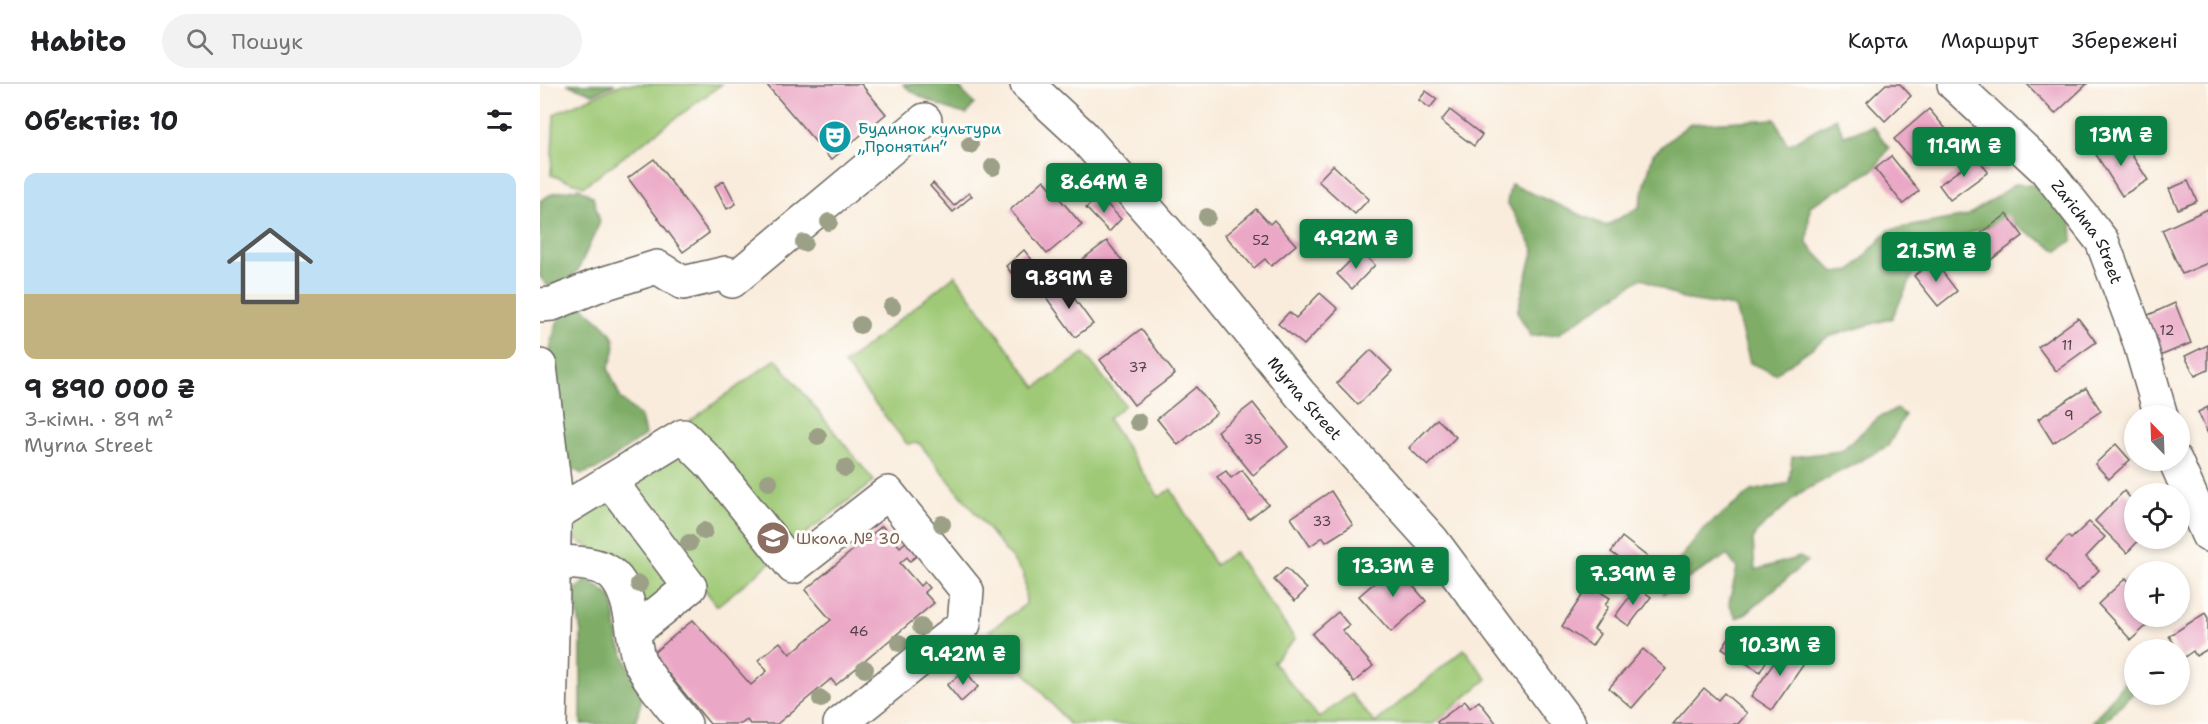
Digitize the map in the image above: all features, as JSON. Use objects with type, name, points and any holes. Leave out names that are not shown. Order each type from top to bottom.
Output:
[{"type":"street","name":"Myrna Street","points":[[1027,84],[1082,135],[1195,264],[1300,394],[1432,540],[1569,724]]},
{"type":"street","name":"Zarichna Street","points":[[1954,84],[2046,170],[2102,241],[2139,340],[2158,405]]},
{"type":"street","points":[[540,305],[552,304],[596,286],[657,267],[683,283],[726,273],[732,281],[925,120]]},
{"type":"street","points":[[540,366],[555,491],[550,724]]},
{"type":"street","points":[[554,515],[683,436],[712,465],[794,567],[888,493],[967,591],[964,624],[840,724]]},
{"type":"street","points":[[2180,471],[2208,535]]},
{"type":"street","points":[[610,481],[690,587],[634,632]]},
{"type":"street","points":[[554,562],[593,563],[607,570],[621,586],[639,660],[685,724]]},
{"type":"green space","points":[[567,84],[615,84],[593,94]]},
{"type":"green space","points":[[622,84],[722,84],[584,186],[551,175],[554,114]]},
{"type":"green space","points":[[903,84],[956,84],[974,104],[967,114],[961,113],[923,98]]},
{"type":"green space","points":[[1836,118],[1844,135],[1873,126],[1889,148],[1875,169],[1810,206],[1807,244],[1835,273],[1851,271],[1889,230],[1967,216],[2015,184],[2034,185],[2072,221],[2073,240],[2058,251],[2008,220],[1972,232],[1917,267],[1892,318],[1828,337],[1775,374],[1750,363],[1735,307],[1682,299],[1642,278],[1558,334],[1531,336],[1517,312],[1534,249],[1507,202],[1511,184],[1606,226],[1639,207],[1653,154],[1689,124],[1775,119],[1788,145]]},
{"type":"green space","points":[[579,188],[593,197],[600,222],[578,270],[567,282],[551,289],[540,277],[540,201],[553,193]]},
{"type":"green space","points":[[955,275],[1036,387],[1084,353],[1125,405],[1108,419],[1159,497],[1171,489],[1215,565],[1234,552],[1295,639],[1273,662],[1319,718],[1351,694],[1375,723],[1464,649],[1487,679],[1433,724],[1069,724],[989,631],[1026,604],[1024,574],[919,443],[907,444],[844,364]]},
{"type":"green space","points":[[583,306],[611,333],[615,347],[608,368],[621,399],[641,417],[645,435],[599,468],[582,474],[557,460],[546,368],[555,328],[563,309]]},
{"type":"green space","points":[[776,359],[874,481],[788,547],[690,421]]},
{"type":"green space","points":[[1897,409],[1905,415],[1888,446],[1800,493],[1758,531],[1753,539],[1755,570],[1800,557],[1807,561],[1744,615],[1736,618],[1729,603],[1737,568],[1727,555],[1663,594],[1663,581],[1703,529],[1752,491],[1789,483],[1792,457],[1841,451],[1878,418]]},
{"type":"green space","points":[[675,448],[704,472],[774,560],[717,606],[623,480]]},
{"type":"green space","points":[[609,490],[679,590],[640,622],[603,555],[576,540],[576,513]]},
{"type":"green space","points":[[587,579],[612,597],[619,643],[642,698],[635,724],[581,724],[581,633],[574,591]]},
{"type":"green space","points":[[2124,683],[2124,702],[2102,724],[2091,724]]},
{"type":"building","name":"Будинок культури „Пронятин“","points":[[766,84],[861,84],[886,114],[831,160]]},
{"type":"building","points":[[1886,84],[1900,84],[1911,96],[1885,121],[1867,102]]},
{"type":"building","points":[[2027,84],[2087,84],[2055,114]]},
{"type":"building","points":[[1426,91],[1437,99],[1430,108],[1419,100]]},
{"type":"building","points":[[1929,109],[1951,135],[1916,165],[1894,139]]},
{"type":"building","points":[[1450,110],[1482,135],[1474,146],[1441,121]]},
{"type":"building","points":[[2120,137],[2148,180],[2122,196],[2095,153]]},
{"type":"building","points":[[1891,156],[1919,191],[1903,204],[1875,169]]},
{"type":"building","points":[[1977,157],[1988,172],[1950,200],[1939,185]]},
{"type":"building","points":[[654,159],[709,233],[683,252],[628,178]]},
{"type":"building","points":[[1333,165],[1369,199],[1355,214],[1318,181]]},
{"type":"building","points":[[1044,180],[1082,225],[1047,254],[1010,210]]},
{"type":"building","points":[[724,181],[736,204],[727,209],[715,186]]},
{"type":"building","points":[[2188,181],[2197,201],[2178,209],[2169,189]]},
{"type":"building","points":[[933,183],[954,206],[969,193],[972,196],[953,212],[930,186]]},
{"type":"building","points":[[1099,196],[1121,219],[1109,232],[1086,208]]},
{"type":"building","points":[[1256,209],[1270,224],[1274,220],[1296,245],[1271,266],[1265,259],[1254,268],[1225,235]]},
{"type":"building","points":[[2208,209],[2208,263],[2182,274],[2162,230]]},
{"type":"building","points":[[2007,214],[2023,236],[1984,265],[1968,243]]},
{"type":"building","points":[[1107,241],[1126,266],[1088,294],[1069,269]]},
{"type":"building","points":[[1024,250],[1045,276],[1027,293],[1006,266]]},
{"type":"building","points":[[1360,251],[1375,265],[1352,289],[1337,274]]},
{"type":"building","points":[[1934,261],[1957,291],[1938,306],[1914,276]]},
{"type":"building","points":[[1063,283],[1093,324],[1075,337],[1045,296]]},
{"type":"building","points":[[1320,293],[1338,309],[1304,345],[1278,324],[1289,312],[1296,318]]},
{"type":"building","points":[[2175,303],[2191,343],[2160,356],[2144,317]]},
{"type":"building","points":[[2078,318],[2096,342],[2056,371],[2038,347]]},
{"type":"building","points":[[1141,329],[1175,374],[1134,405],[1100,360]]},
{"type":"building","points":[[2208,345],[2208,370],[2195,376],[2185,356]]},
{"type":"building","points":[[1371,350],[1392,371],[1358,405],[1337,383]]},
{"type":"building","points":[[1196,387],[1217,413],[1178,445],[1157,419]]},
{"type":"building","points":[[2086,388],[2101,411],[2053,443],[2038,419]]},
{"type":"building","points":[[1253,403],[1288,447],[1253,475],[1217,431]]},
{"type":"building","points":[[2208,407],[2208,434],[2198,412]]},
{"type":"building","points":[[1437,419],[1456,437],[1428,466],[1409,448]]},
{"type":"building","points":[[2116,444],[2124,453],[2124,465],[2109,479],[2095,464]]},
{"type":"building","points":[[1242,470],[1268,504],[1249,519],[1217,477],[1226,471],[1231,478]]},
{"type":"building","points":[[1331,491],[1353,525],[1326,542],[1323,537],[1310,546],[1291,518]]},
{"type":"building","points":[[2124,491],[2124,549],[2131,549],[2127,553],[2095,521]]},
{"type":"building","points":[[2089,522],[2105,537],[2086,557],[2099,570],[2079,591],[2046,559],[2068,536],[2071,539]]},
{"type":"building","points":[[882,526],[900,547],[908,540],[919,554],[910,561],[907,557],[900,563],[920,586],[924,582],[929,588],[924,592],[934,603],[836,685],[831,679],[777,724],[750,724],[747,720],[741,724],[710,724],[652,654],[693,620],[751,685],[767,671],[758,660],[780,642],[790,654],[831,620],[805,590]]},
{"type":"building","points":[[1622,537],[1650,559],[1639,573],[1611,552]]},
{"type":"building","points":[[1395,565],[1426,601],[1391,632],[1359,596]]},
{"type":"building","points":[[1286,568],[1307,589],[1295,601],[1274,580]]},
{"type":"building","points":[[2124,580],[2124,627],[2145,627],[2130,639],[2098,604]]},
{"type":"building","points":[[1589,585],[1610,598],[1605,605],[1608,607],[1594,629],[1600,634],[1592,646],[1562,626]]},
{"type":"building","points":[[1637,587],[1651,597],[1629,626],[1615,616]]},
{"type":"building","points":[[1338,612],[1349,625],[1342,630],[1373,666],[1354,682],[1312,634]]},
{"type":"building","points":[[2205,613],[2208,618],[2208,649],[2196,656],[2193,651],[2190,653],[2190,639],[2171,639],[2169,636],[2183,627],[2190,627],[2190,623]]},
{"type":"building","points":[[1732,633],[1769,656],[1760,672],[1722,648]]},
{"type":"building","points":[[1787,644],[1808,658],[1772,710],[1751,696]]},
{"type":"building","points":[[1643,649],[1666,669],[1632,708],[1609,688]]},
{"type":"building","points":[[965,670],[978,687],[961,702],[947,685]]},
{"type":"building","points":[[1704,688],[1718,700],[1724,693],[1747,713],[1738,724],[1673,724]]},
{"type":"building","points":[[1465,701],[1470,708],[1479,701],[1497,724],[1438,724],[1437,722]]},
{"type":"place","name":"Будинок культури „Пронятин“","points":[[835,137]]},
{"type":"place","name":"Школа № 30","points":[[773,538]]}]
